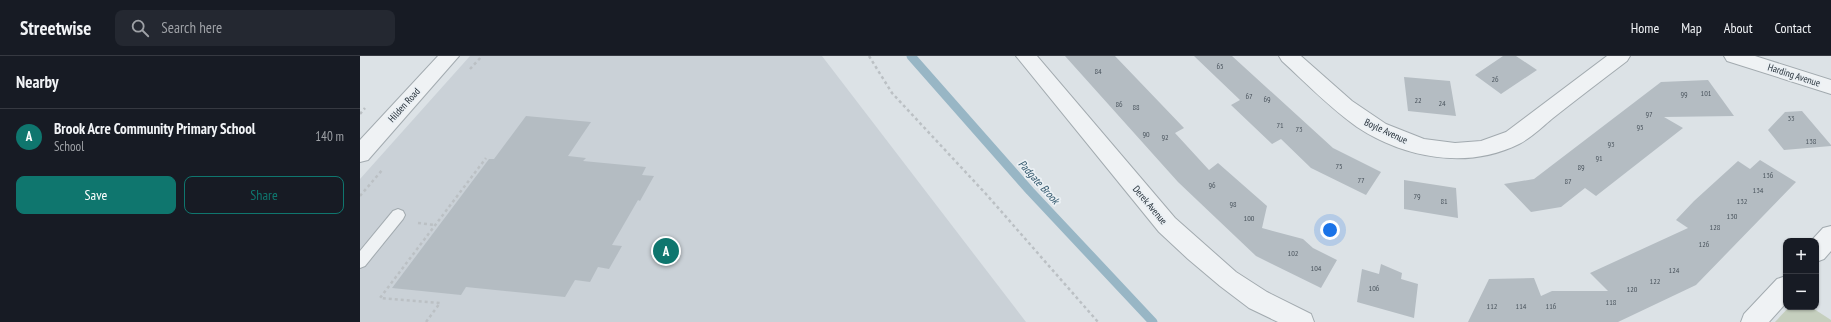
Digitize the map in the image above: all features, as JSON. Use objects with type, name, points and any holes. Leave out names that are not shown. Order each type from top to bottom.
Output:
[{"type":"street","name":"Hilden Road","points":[[360,154],[448,56]]},
{"type":"street","name":"Derek Avenue","points":[[1026,56],[1167,225],[1228,279],[1258,300],[1302,322]]},
{"type":"street","name":"Boyle Avenue","points":[[1289,56],[1353,114],[1372,126],[1394,137],[1417,145],[1444,150],[1468,150],[1494,146],[1513,138],[1620,56]]},
{"type":"street","name":"Harding Avenue","points":[[1734,56],[1831,87]]},
{"type":"street","points":[[1819,249],[1831,235]]},
{"type":"street","points":[[1753,322],[1783,289]]},
{"type":"lane","points":[[360,262],[398,215]]},
{"type":"path","points":[[869,56],[892,92],[986,194],[1098,322]]},
{"type":"path","points":[[426,322],[440,303],[380,298],[486,158]]},
{"type":"shaded area","points":[[470,56],[822,56],[1026,322],[360,322],[360,179]]},
{"type":"green space","points":[[1786,310],[1816,310],[1831,320],[1831,322],[1775,322]]},
{"type":"building","points":[[1065,56],[1115,56],[1184,128],[1175,133],[1209,170],[1218,163],[1267,206],[1262,228],[1303,239],[1313,248],[1337,260],[1321,288],[1256,256],[1178,182]]},
{"type":"building","points":[[1194,56],[1232,56],[1333,148],[1381,172],[1366,195],[1311,168],[1281,139],[1272,144],[1231,105],[1240,100]]},
{"type":"building","points":[[1503,56],[1516,56],[1537,70],[1501,94],[1475,75]]},
{"type":"building","points":[[1404,77],[1450,81],[1456,116],[1408,111]]},
{"type":"building","points":[[1708,80],[1734,116],[1664,117],[1683,128],[1596,196],[1585,188],[1561,207],[1531,212],[1504,184],[1534,179],[1661,82]]},
{"type":"building","points":[[1802,111],[1831,146],[1784,150],[1768,130],[1785,112]]},
{"type":"building","points":[[526,116],[591,122],[568,156],[586,158],[583,161],[646,167],[642,175],[654,176],[612,245],[622,246],[609,269],[598,267],[590,282],[575,280],[565,297],[466,287],[461,295],[392,288],[489,159],[494,159]]},
{"type":"building","points":[[1760,160],[1796,182],[1696,285],[1618,322],[1468,322],[1489,279],[1534,278],[1541,296],[1552,291],[1608,291],[1590,273],[1688,228],[1676,220],[1694,201],[1738,161],[1750,169]]},
{"type":"building","points":[[1404,180],[1456,188],[1458,218],[1404,209]]},
{"type":"building","points":[[1381,264],[1402,273],[1401,279],[1418,284],[1414,318],[1357,302],[1362,269],[1379,274]]},
{"type":"waterway","name":"Padgate Brook","points":[[911,56],[1030,191],[1153,322]]},
{"type":"place","name":"Brook Acre Community Primary School","points":[[666,251]]}]
